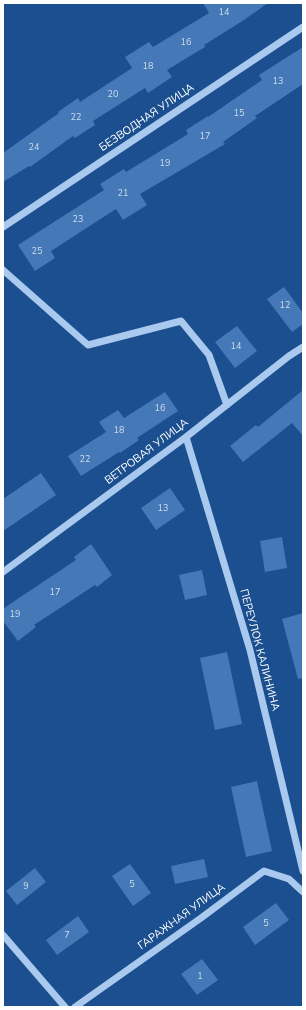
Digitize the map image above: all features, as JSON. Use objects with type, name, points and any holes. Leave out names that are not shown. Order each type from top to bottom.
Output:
[{"type":"street","name":"БЕЗВОДНАЯ УЛИЦА","points":[[3,227],[303,27]]},
{"type":"street","points":[[3,270],[88,345],[181,321],[209,355],[227,404]]},
{"type":"street","name":"ВЕТРОВАЯ УЛИЦА","points":[[3,572],[186,437],[289,356],[303,347]]},
{"type":"street","name":"ПЕРЕУЛОК КАЛИНИНА","points":[[186,437],[250,650],[303,872]]},
{"type":"street","name":"ГАРАЖНАЯ УЛИЦА","points":[[75,1007],[201,918],[264,871],[289,879],[303,892]]},
{"type":"street","points":[[3,935],[65,1007]]},
{"type":"building","points":[[203,3],[268,3],[204,45],[205,47],[167,70],[172,77],[148,93],[145,88],[93,121],[95,125],[75,138],[73,136],[30,167],[29,166],[3,182],[3,153],[78,98],[80,102],[132,68],[125,57],[149,42],[153,47],[209,13]]},
{"type":"building","points":[[303,47],[303,84],[255,116],[257,118],[223,142],[225,144],[140,194],[147,205],[123,220],[116,209],[51,251],[55,258],[35,271],[18,245],[104,190],[100,184],[124,169],[126,172],[188,134],[186,130],[208,117],[262,80],[259,75]]},
{"type":"building","points":[[284,287],[303,313],[303,324],[292,332],[267,299]]},
{"type":"building","points":[[237,326],[257,351],[235,368],[215,342]]},
{"type":"building","points":[[303,390],[303,436],[292,423],[243,462],[230,446],[256,425],[258,427]]},
{"type":"building","points":[[165,392],[178,411],[137,438],[139,440],[120,453],[119,452],[81,476],[68,456],[106,432],[99,422],[118,410],[124,418]]},
{"type":"building","points":[[41,473],[56,495],[3,531],[3,499]]},
{"type":"building","points":[[170,488],[185,510],[156,530],[141,508]]},
{"type":"building","points":[[282,537],[287,568],[265,572],[260,541]]},
{"type":"building","points":[[91,544],[112,575],[97,587],[95,585],[34,625],[36,627],[18,641],[3,621],[3,609],[76,560],[74,557]]},
{"type":"building","points":[[202,570],[207,595],[185,600],[179,575]]},
{"type":"building","points":[[303,613],[303,678],[298,679],[282,619]]},
{"type":"building","points":[[227,652],[242,724],[215,730],[200,658]]},
{"type":"building","points":[[257,781],[272,851],[246,857],[231,787]]},
{"type":"building","points":[[204,859],[208,877],[175,884],[171,866]]},
{"type":"building","points":[[130,864],[151,893],[133,906],[112,876]]},
{"type":"building","points":[[35,868],[46,882],[17,905],[6,891]]},
{"type":"building","points":[[276,903],[289,920],[255,945],[243,927]]},
{"type":"building","points":[[78,916],[89,932],[57,955],[46,940]]},
{"type":"building","points":[[202,959],[218,980],[197,995],[181,974]]}]
